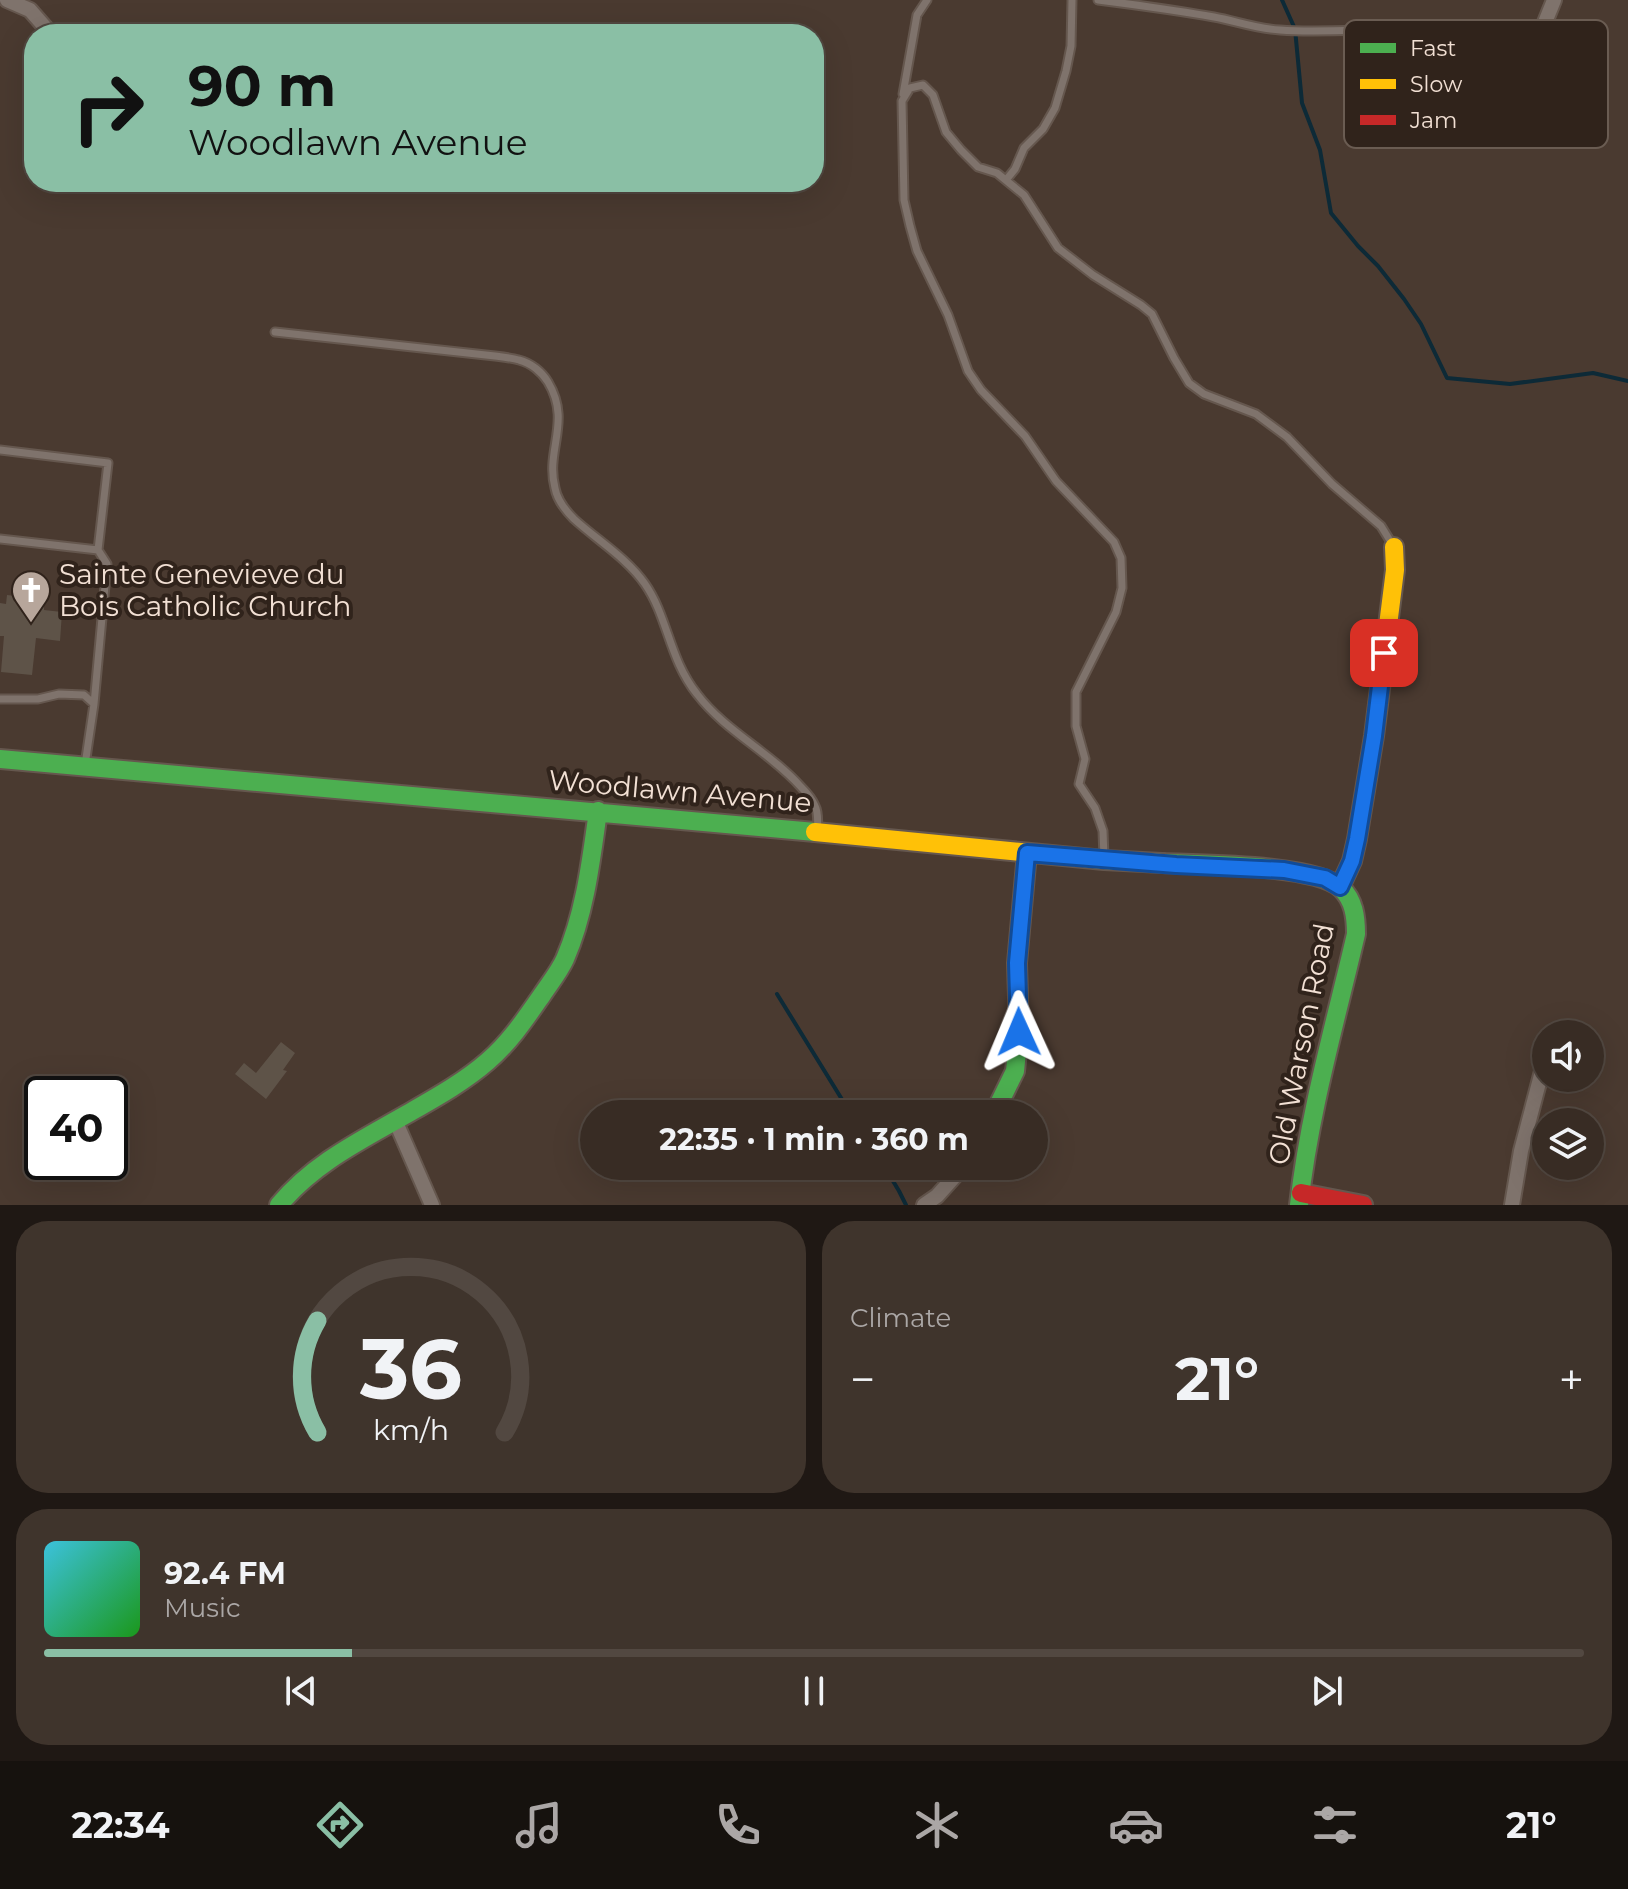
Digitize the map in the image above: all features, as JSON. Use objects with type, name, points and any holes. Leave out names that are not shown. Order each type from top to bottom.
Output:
[{"type":"street","points":[[7,0],[30,10],[42,24]]},
{"type":"street","points":[[1547,20],[1554,0]]},
{"type":"street","points":[[1344,891],[1374,736],[1395,570],[1394,547]]},
{"type":"street","name":"Woodlawn Avenue","points":[[0,759],[598,811],[1104,860],[1284,870],[1325,878],[1344,891]]},
{"type":"street","points":[[279,1205],[311,1171],[355,1141],[471,1075],[518,1032],[567,956],[588,887],[598,811]]},
{"type":"street","points":[[1001,1100],[1015,1071],[1019,1032],[1017,963],[1027,853]]},
{"type":"street","name":"Old Warson Road","points":[[1300,1199],[1313,1118],[1356,934],[1356,918],[1344,891]]},
{"type":"street","points":[[1512,1205],[1521,1151],[1537,1092]]},
{"type":"street","points":[[395,1120],[432,1205]]},
{"type":"street","points":[[924,1205],[951,1180]]},
{"type":"street","points":[[1300,1199],[1363,1205]]},
{"type":"lane","points":[[927,0],[917,15],[902,101],[904,200],[917,251],[948,315],[968,371],[981,390],[1025,436],[1056,481],[1114,542],[1121,558],[1122,588],[1116,612],[1076,692],[1076,726],[1085,759],[1079,784],[1095,808],[1103,831],[1104,860]]},
{"type":"lane","points":[[1006,180],[1015,169],[1024,148],[1043,129],[1055,108],[1071,46],[1072,0]]},
{"type":"lane","points":[[1098,0],[1216,17],[1254,27],[1344,30]]},
{"type":"lane","points":[[902,101],[910,88],[923,85],[933,95],[946,132],[978,167],[997,173],[1024,195],[1058,248],[1152,314],[1189,383],[1204,394],[1256,414],[1287,437],[1332,484],[1381,526],[1394,547]]},
{"type":"lane","points":[[275,332],[521,360],[544,376],[556,396],[559,413],[553,473],[558,499],[566,512],[628,564],[646,585],[674,656],[697,694],[728,725],[791,775],[816,807],[818,832]]},
{"type":"lane","points":[[0,450],[108,463],[98,550],[107,564],[94,704],[84,767]]},
{"type":"lane","points":[[0,539],[98,550]]},
{"type":"lane","points":[[0,699],[84,695],[94,704]]},
{"type":"building","name":"Sainte Genevieve du Bois Catholic Church","points":[[7,595],[44,599],[44,610],[62,612],[60,641],[36,638],[32,675],[1,672],[4,636],[0,636],[0,603],[6,604]]},
{"type":"building","points":[[281,1042],[295,1053],[283,1070],[287,1071],[266,1099],[235,1074],[244,1063],[256,1073]]},
{"type":"waterway","points":[[1282,0],[1295,29],[1302,103],[1320,150],[1331,213],[1404,299],[1421,324],[1447,378],[1510,384],[1593,373],[1628,381]]},
{"type":"waterway","points":[[777,994],[842,1100]]},
{"type":"waterway","points":[[892,1180],[906,1205]]},
{"type":"traffic: fast","points":[[0,759],[815,832]]},
{"type":"traffic: fast","points":[[279,1205],[322,1165],[459,1083],[511,1038],[557,973],[572,941],[586,886],[598,811]]},
{"type":"traffic: fast","points":[[1001,1100],[1015,1071],[1019,1032],[1017,963],[1027,853]]},
{"type":"traffic: fast","points":[[1162,863],[1256,867],[1307,874],[1341,888],[1351,903],[1356,934],[1316,1103],[1299,1205]]},
{"type":"traffic: slow","points":[[1340,887],[1352,861],[1357,839],[1374,736],[1395,570],[1394,547]]},
{"type":"traffic: slow","points":[[815,832],[1162,863]]},
{"type":"traffic: jam","points":[[1301,1193],[1363,1205]]},
{"type":"place","name":"Sainte Genevieve du Bois Catholic Church","points":[[31,624]]},
{"type":"route","points":[[1019,1032],[1017,963],[1027,853],[1284,870],[1313,874],[1340,887],[1352,861],[1357,839],[1384,653]]}]
